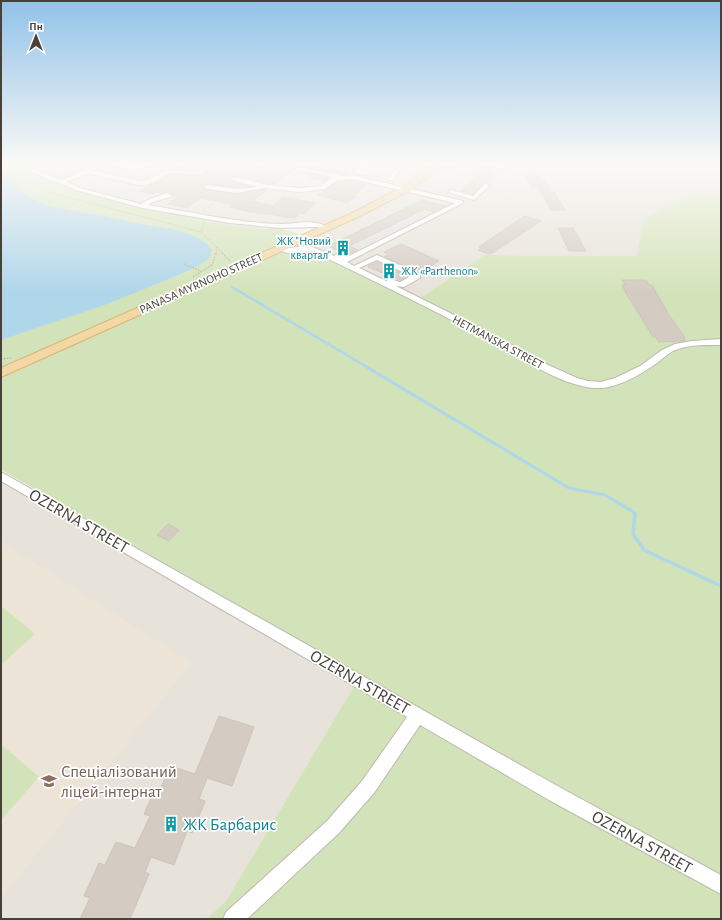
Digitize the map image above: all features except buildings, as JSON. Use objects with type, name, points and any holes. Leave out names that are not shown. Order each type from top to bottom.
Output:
[{"type":"main road","name":"PANASA MYRNOHO STREET","points":[[1,373],[304,238],[361,208]]},
{"type":"street","points":[[154,208],[280,226],[318,225],[325,228]]},
{"type":"street","points":[[347,260],[449,208]]},
{"type":"street","points":[[280,226],[375,276],[401,285],[417,276],[377,257],[358,266]]},
{"type":"street","name":"HETMANSKA STREET","points":[[279,249],[287,251],[307,247],[314,249],[466,324],[557,373],[588,384],[602,385],[616,381],[647,366],[665,352],[677,346],[721,342]]},
{"type":"street","name":"OZERNA STREET","points":[[1,476],[555,794],[721,885]]},
{"type":"street","points":[[234,919],[333,827],[368,787],[418,715]]},
{"type":"path","points":[[108,208],[201,232],[217,246],[224,256],[233,264]]},
{"type":"path","points":[[200,212],[206,208]]},
{"type":"path","points":[[201,232],[203,227]]},
{"type":"path","points":[[190,280],[212,264],[215,259],[217,246]]},
{"type":"path","points":[[184,264],[198,271],[202,271]]},
{"type":"shaded area","points":[[162,208],[363,208],[335,222],[318,224],[288,224],[231,219]]},
{"type":"shaded area","points":[[368,208],[684,208],[637,256],[484,255],[416,301],[300,241]]},
{"type":"shaded area","points":[[425,210],[435,214],[362,250],[353,246]]},
{"type":"shaded area","points":[[205,217],[271,225],[263,229],[206,222]]},
{"type":"shaded area","points":[[1,481],[354,686],[226,901],[206,919],[1,919]]},
{"type":"shaded area","name":"Спеціалізований ліцей-інтернат","points":[[1,541],[192,663],[1,899]]},
{"type":"green space","points":[[1,208],[145,208],[267,229],[271,226],[294,232],[301,236],[1,370]]},
{"type":"green space","points":[[666,208],[721,208],[721,876],[557,787],[1,470],[1,375],[300,241],[416,301],[484,255],[637,256],[644,218]]},
{"type":"green space","points":[[1,606],[35,634],[1,665]]},
{"type":"green space","points":[[354,686],[553,801],[721,895],[721,919],[206,919],[226,901]]},
{"type":"green space","points":[[1,744],[39,777],[1,820]]},
{"type":"water","points":[[1,208],[58,208],[167,228],[177,230],[197,238],[212,250],[209,259],[192,269],[107,304],[1,340]]},
{"type":"waterway","points":[[232,287],[367,367]]},
{"type":"waterway","points":[[365,366],[569,488],[605,495],[630,510]]},
{"type":"waterway","points":[[629,509],[635,513],[633,534],[644,550],[721,586]]},
{"type":"place","name":"ЖК \"Новий квартал\"","points":[[343,248]]},
{"type":"place","name":"ЖК «Parthenon»","points":[[389,271]]},
{"type":"place","name":"Спеціалізований ліцей-інтернат","points":[[49,781]]},
{"type":"place","name":"ЖК Барбарис","points":[[171,824]]}]
